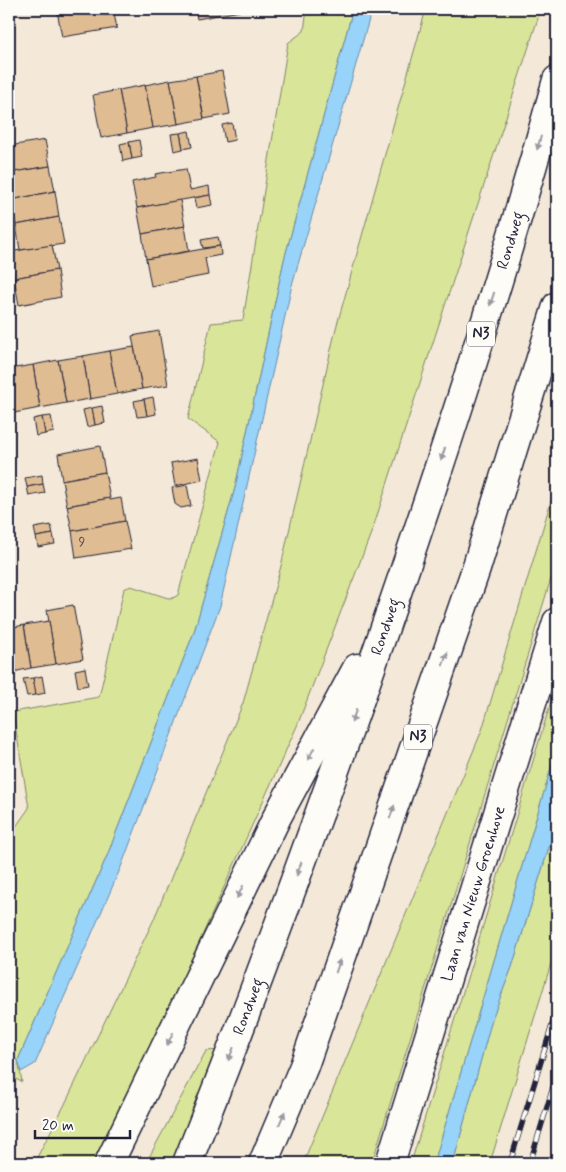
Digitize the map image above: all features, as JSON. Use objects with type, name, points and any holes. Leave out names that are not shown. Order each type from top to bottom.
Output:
[{"type":"main road","name":"Rondweg","points":[[187,1163],[246,1016],[400,588],[523,202],[557,80]]},
{"type":"main road","name":"N3","points":[[263,1163],[304,1066],[473,578],[557,306]]},
{"type":"main road","name":"N3","points":[[109,1163],[277,817],[400,588]]},
{"type":"main road","name":"Laan van Nieuw Groenhove","points":[[390,1163],[557,622]]},
{"type":"green space","points":[[307,9],[353,9],[284,260],[235,488],[194,632],[107,856],[18,1060],[22,1082],[9,1076],[9,831],[15,828],[29,808],[13,712],[99,697],[124,589],[131,586],[171,599],[178,595],[220,442],[188,419],[211,323],[243,320],[288,43],[304,31]]},
{"type":"green space","points":[[426,9],[541,9],[373,528],[297,726],[121,1115],[97,1163],[34,1163],[64,1106],[154,919],[243,703],[281,566],[336,328]]},
{"type":"green space","points":[[557,481],[557,559],[372,1163],[303,1163],[482,730]]},
{"type":"green space","points":[[557,682],[557,748],[441,1140],[434,1163],[411,1163]]},
{"type":"green space","points":[[557,821],[557,944],[490,1163],[453,1163],[492,1018],[512,967]]},
{"type":"green space","points":[[221,1050],[175,1163],[146,1163],[206,1051]]},
{"type":"water","points":[[353,9],[372,9],[292,285],[220,606],[121,867],[35,1064],[21,1072],[18,1060],[107,856],[194,632],[235,488],[284,260]]},
{"type":"water","points":[[557,748],[557,821],[512,967],[492,1019],[453,1163],[434,1163]]},
{"type":"building","points":[[69,9],[113,9],[117,28],[62,37],[57,11]]},
{"type":"building","points":[[195,9],[240,9],[240,11],[197,19]]},
{"type":"building","points":[[222,71],[230,114],[204,119],[196,76]]},
{"type":"building","points":[[196,76],[204,119],[178,124],[170,80]]},
{"type":"building","points":[[170,80],[178,124],[153,128],[145,85]]},
{"type":"building","points":[[145,85],[153,128],[127,133],[119,90]]},
{"type":"building","points":[[119,90],[127,133],[101,138],[93,95]]},
{"type":"building","points":[[232,123],[235,140],[225,142],[222,125]]},
{"type":"building","points":[[189,131],[192,147],[183,149],[180,133]]},
{"type":"building","points":[[180,133],[183,149],[174,151],[171,134]]},
{"type":"building","points":[[45,140],[50,166],[9,173],[9,146]]},
{"type":"building","points":[[139,140],[142,157],[132,159],[129,142]]},
{"type":"building","points":[[129,142],[132,159],[123,161],[120,144]]},
{"type":"building","points":[[50,166],[55,191],[11,200],[9,173]]},
{"type":"building","points":[[186,169],[190,190],[209,186],[210,195],[137,208],[132,182],[156,177],[155,174]]},
{"type":"building","points":[[55,191],[59,217],[16,225],[11,200]]},
{"type":"building","points":[[210,195],[212,205],[196,208],[194,198]]},
{"type":"building","points":[[180,200],[185,226],[142,234],[137,208]]},
{"type":"building","points":[[59,217],[64,244],[20,250],[16,225]]},
{"type":"building","points":[[185,226],[189,251],[146,259],[142,234]]},
{"type":"building","points":[[218,237],[220,246],[203,248],[201,240]]},
{"type":"building","points":[[52,245],[57,270],[14,278],[9,252]]},
{"type":"building","points":[[220,246],[221,255],[205,258],[208,275],[151,286],[146,259]]},
{"type":"building","points":[[57,270],[61,297],[19,305],[14,278]]},
{"type":"building","points":[[159,331],[168,385],[142,389],[132,336]]},
{"type":"building","points":[[134,347],[142,389],[117,394],[109,351]]},
{"type":"building","points":[[109,351],[117,394],[90,399],[83,356]]},
{"type":"building","points":[[83,356],[90,399],[66,403],[58,360]]},
{"type":"building","points":[[58,360],[66,403],[40,408],[33,365]]},
{"type":"building","points":[[33,365],[40,408],[14,413],[9,384],[9,369]]},
{"type":"building","points":[[153,397],[156,414],[147,416],[144,399]]},
{"type":"building","points":[[144,399],[147,416],[137,417],[134,401]]},
{"type":"building","points":[[102,406],[105,423],[95,425],[92,408]]},
{"type":"building","points":[[92,408],[95,425],[87,427],[83,410]]},
{"type":"building","points":[[51,416],[54,432],[45,434],[42,417]]},
{"type":"building","points":[[42,417],[45,434],[36,436],[33,419]]},
{"type":"building","points":[[100,446],[105,472],[62,480],[58,454]]},
{"type":"building","points":[[198,458],[202,480],[175,486],[171,463]]},
{"type":"building","points":[[105,472],[110,498],[67,506],[62,480]]},
{"type":"building","points":[[42,475],[43,484],[27,487],[25,478]]},
{"type":"building","points":[[43,484],[45,493],[29,496],[27,487]]},
{"type":"building","points":[[187,485],[191,506],[181,508],[175,504],[172,488]]},
{"type":"building","points":[[110,498],[110,500],[121,498],[125,521],[72,531],[67,506]]},
{"type":"building","points":[[125,521],[131,549],[76,558],[72,531]]},
{"type":"building","points":[[51,525],[53,534],[36,537],[34,528]]},
{"type":"building","points":[[53,534],[55,544],[38,547],[36,537]]},
{"type":"building","points":[[73,605],[83,659],[56,664],[47,610]]},
{"type":"building","points":[[49,621],[56,664],[31,668],[24,625]]},
{"type":"building","points":[[24,625],[31,668],[9,673],[9,628]]},
{"type":"building","points":[[85,668],[88,685],[78,687],[75,670]]},
{"type":"building","points":[[42,676],[45,693],[36,695],[33,678]]},
{"type":"building","points":[[33,678],[36,695],[27,696],[23,679]]},
{"type":"railway","points":[[510,1163],[557,1009]]},
{"type":"railway","points":[[530,1163],[557,1074]]}]
